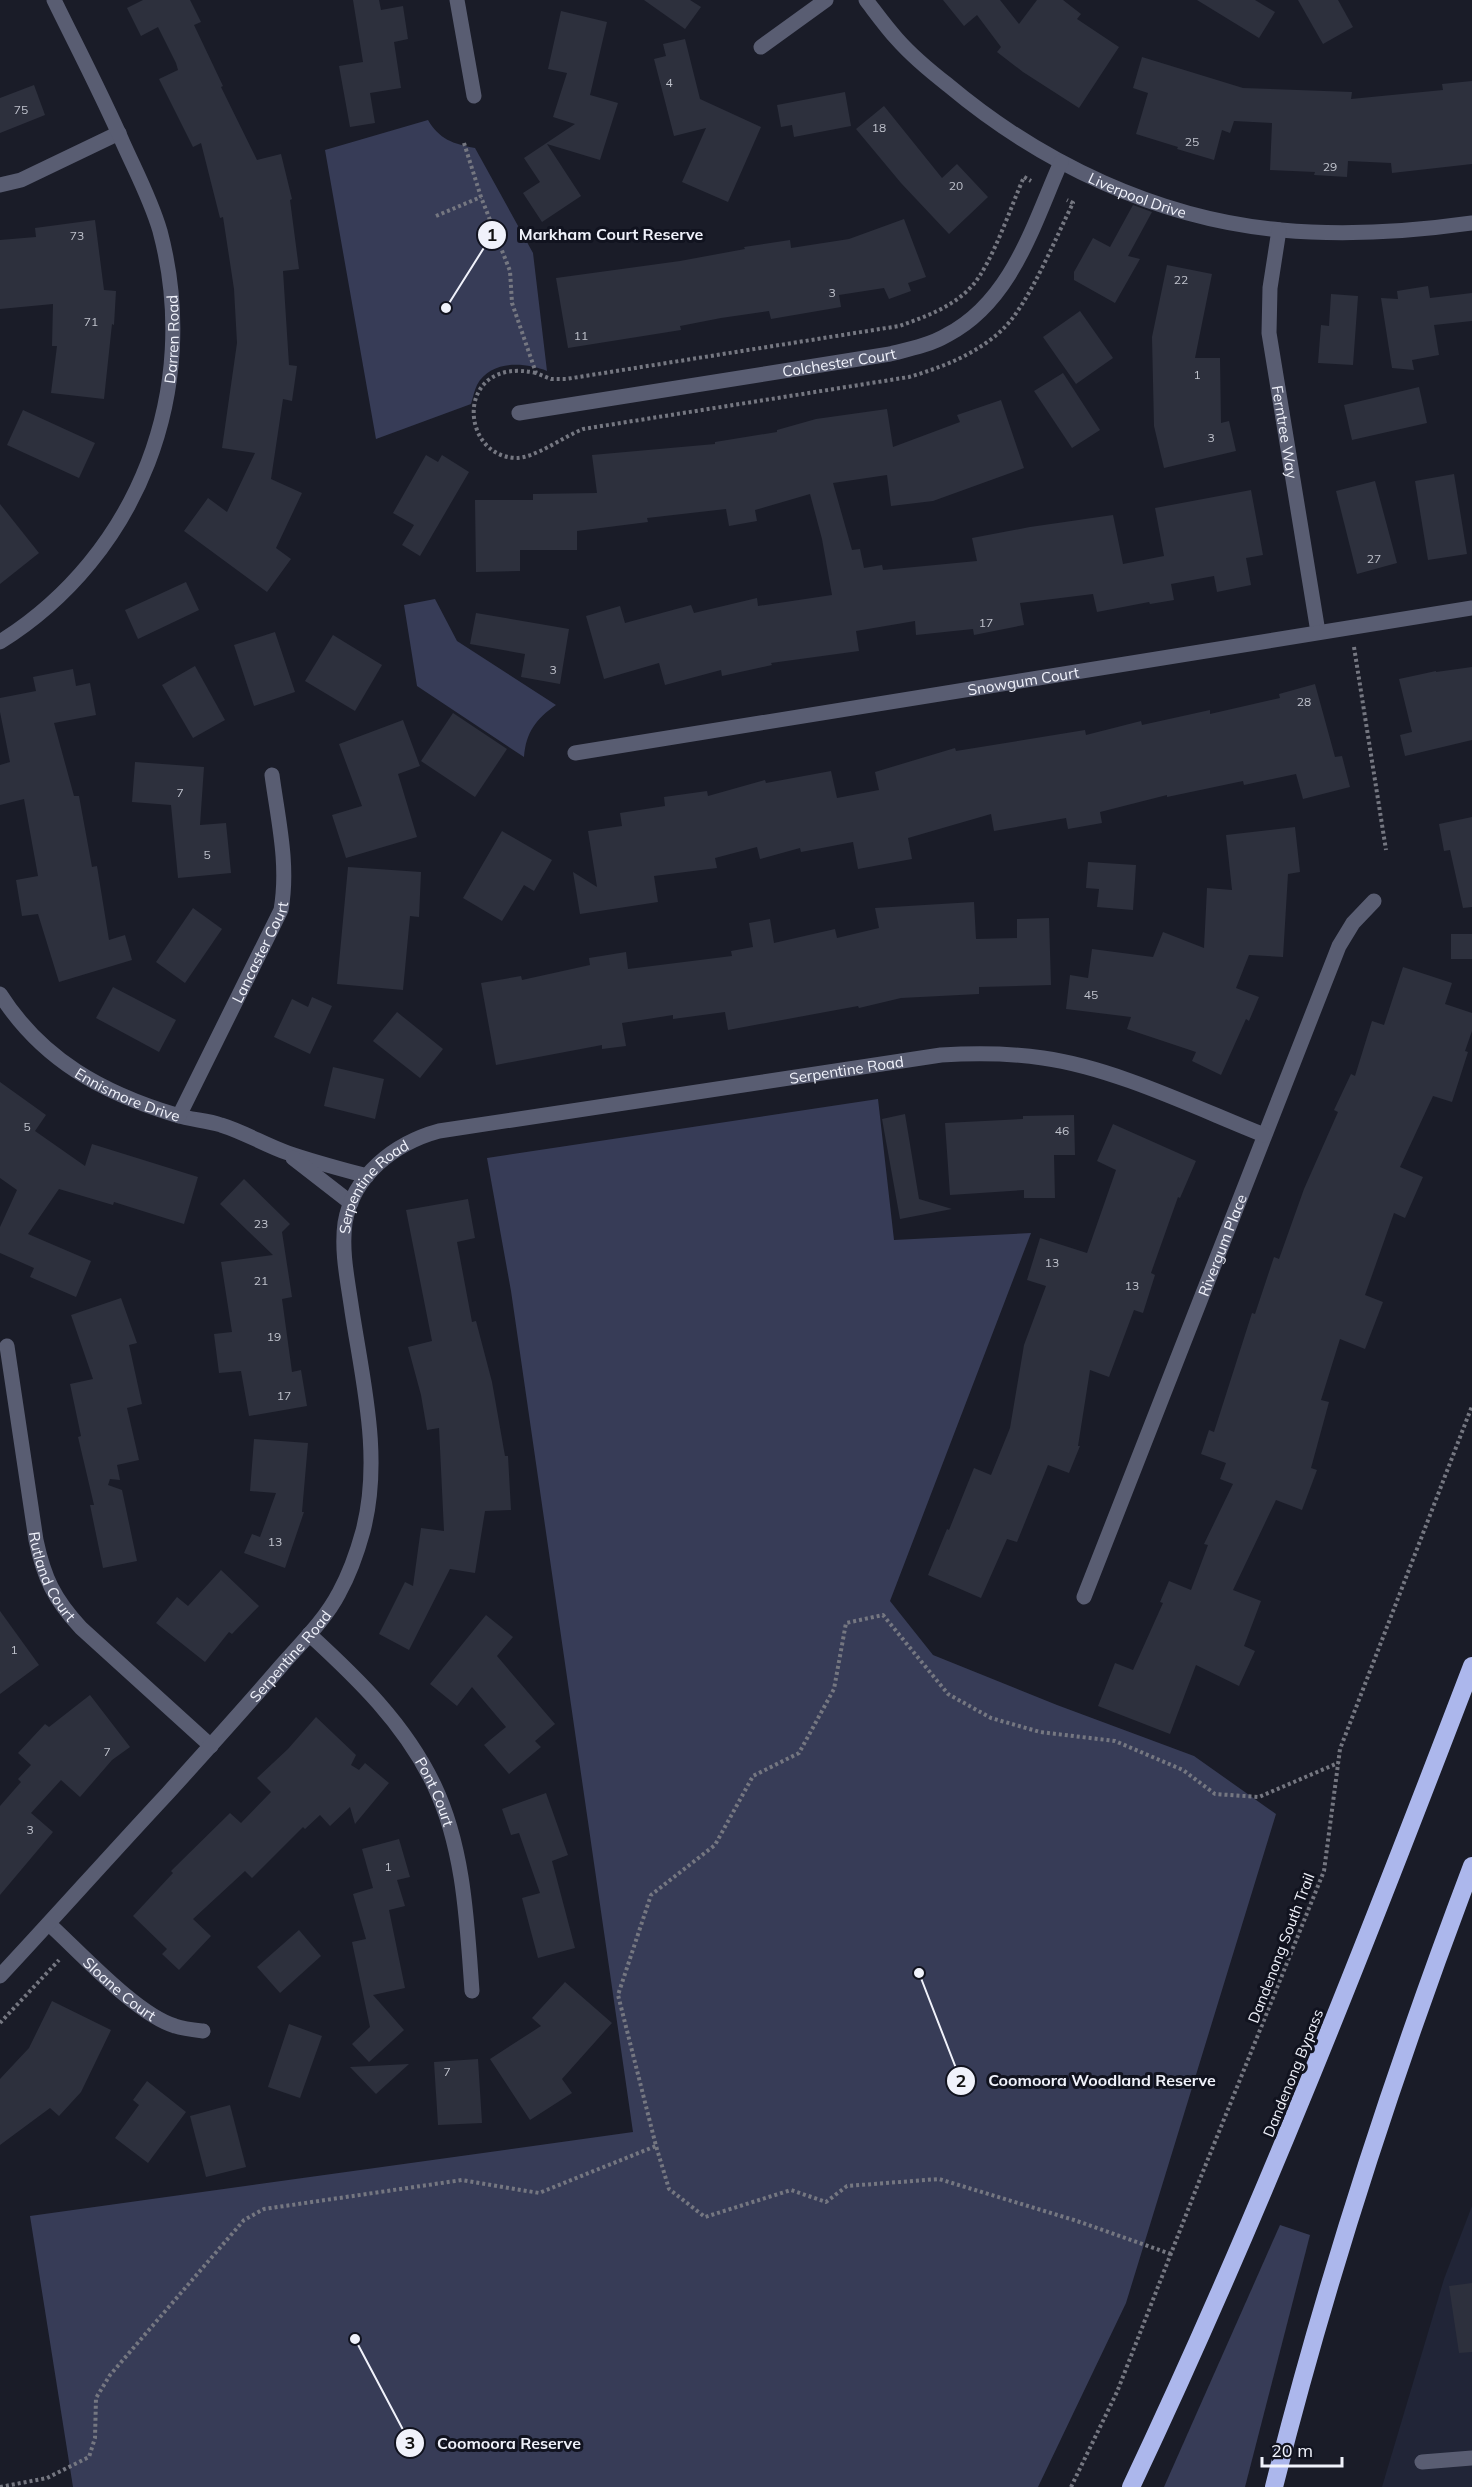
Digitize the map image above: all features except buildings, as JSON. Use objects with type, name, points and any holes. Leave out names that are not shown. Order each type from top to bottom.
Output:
[{"type":"highway","name":"Dandenong Bypass","points":[[1131,2487],[1244,2239],[1318,2063],[1472,1666]]},
{"type":"highway","points":[[1274,2487],[1337,2259],[1378,2130],[1430,1978],[1472,1866]]},
{"type":"street","name":"Darren Road","points":[[0,642],[51,603],[112,535],[151,460],[168,399],[173,351],[168,265],[159,229],[145,188],[54,0]]},
{"type":"street","points":[[457,0],[474,96]]},
{"type":"street","points":[[761,47],[826,0]]},
{"type":"street","name":"Liverpool Drive","points":[[866,0],[898,40],[980,112],[1061,162],[1132,195],[1231,222],[1279,230],[1359,234],[1421,230],[1472,223]]},
{"type":"street","points":[[0,185],[21,180],[119,134]]},
{"type":"street","name":"Colchester Court","points":[[519,412],[890,354],[947,336],[970,321],[989,304],[1023,250],[1061,162]]},
{"type":"street","name":"Ferntree Way","points":[[1279,230],[1270,288],[1269,333],[1318,632]]},
{"type":"street","name":"Snowgum Court","points":[[575,753],[1472,608]]},
{"type":"street","name":"Lancaster Court","points":[[180,1116],[281,909],[285,890],[284,863],[272,775]]},
{"type":"street","name":"Rivergum Place","points":[[1084,1597],[1339,946],[1353,923],[1374,901]]},
{"type":"street","name":"Ennismore Drive","points":[[0,994],[17,1018],[56,1057],[98,1085],[126,1098],[180,1116],[219,1124],[286,1152],[367,1176]]},
{"type":"street","name":"Serpentine Road","points":[[0,1976],[212,1746],[309,1634],[338,1596],[353,1563],[363,1528],[371,1490],[372,1461],[370,1428],[344,1256],[345,1221],[351,1203],[367,1176],[391,1152],[408,1142],[439,1131],[942,1055],[974,1053],[1045,1058],[1099,1071],[1264,1134]]},
{"type":"street","name":"Ennismore Drive","points":[[286,1152],[351,1203]]},
{"type":"street","name":"Rutland Court","points":[[7,1346],[36,1540],[50,1587],[62,1607],[81,1628],[212,1746]]},
{"type":"street","name":"Pont Court","points":[[309,1634],[360,1680],[386,1711],[415,1750],[434,1785],[447,1821],[463,1890],[472,1991]]},
{"type":"street","name":"Sloane Court","points":[[49,1924],[132,2000],[156,2018],[176,2026],[203,2031]]},
{"type":"street","points":[[1422,2462],[1472,2458]]},
{"type":"path","points":[[464,143],[481,197],[510,271],[512,303],[536,373]]},
{"type":"path","points":[[1024,177],[1073,203],[1020,307],[1005,327],[986,343],[936,369],[909,377],[583,429],[564,436],[530,456],[516,458],[492,450],[473,422],[478,393],[486,381],[499,373],[512,369],[536,373],[551,379],[566,379],[899,326],[927,316],[952,303],[972,286],[991,253],[1024,177]]},
{"type":"path","points":[[436,216],[481,197]]},
{"type":"path","points":[[1351,627],[1386,850]]},
{"type":"path","name":"Dandenong South Trail","points":[[1071,2487],[1117,2392],[1324,1871],[1340,1749],[1472,1406]]},
{"type":"path","points":[[1171,2254],[1074,2220],[939,2179],[847,2186],[826,2202],[791,2190],[705,2217],[669,2189],[618,1995],[651,1895],[716,1845],[753,1776],[799,1753],[834,1689],[846,1623],[883,1616],[948,1694],[991,1718],[1040,1732],[1115,1741],[1182,1770],[1215,1794],[1259,1797],[1338,1763]]},
{"type":"path","points":[[0,2023],[72,1945]]},
{"type":"path","points":[[0,2487],[47,2478],[89,2457],[95,2438],[96,2398],[110,2375],[244,2220],[264,2209],[462,2180],[539,2193],[656,2146]]},
{"type":"shaded area","points":[[428,120],[447,140],[475,148],[533,253],[547,371],[518,365],[499,367],[483,377],[476,387],[471,404],[376,439],[325,150]]},
{"type":"shaded area","points":[[435,599],[457,641],[556,705],[533,727],[527,740],[524,757],[417,686],[404,605]]},
{"type":"shaded area","points":[[878,1099],[894,1240],[1031,1233],[890,1601],[933,1655],[1057,1705],[1194,1756],[1276,1814],[1126,2303],[1038,2487],[73,2487],[30,2216],[633,2132],[511,1291],[487,1158]]},
{"type":"shaded area","points":[[1472,2206],[1472,2487],[1382,2487],[1444,2279]]},
{"type":"shaded area","points":[[1280,2225],[1310,2235],[1245,2487],[1164,2487]]},
{"type":"place","name":"Markham Court Reserve","points":[[446,308]]},
{"type":"place","name":"Coomoora Woodland Reserve","points":[[919,1973]]},
{"type":"place","name":"Coomoora Reserve","points":[[355,2339]]}]
